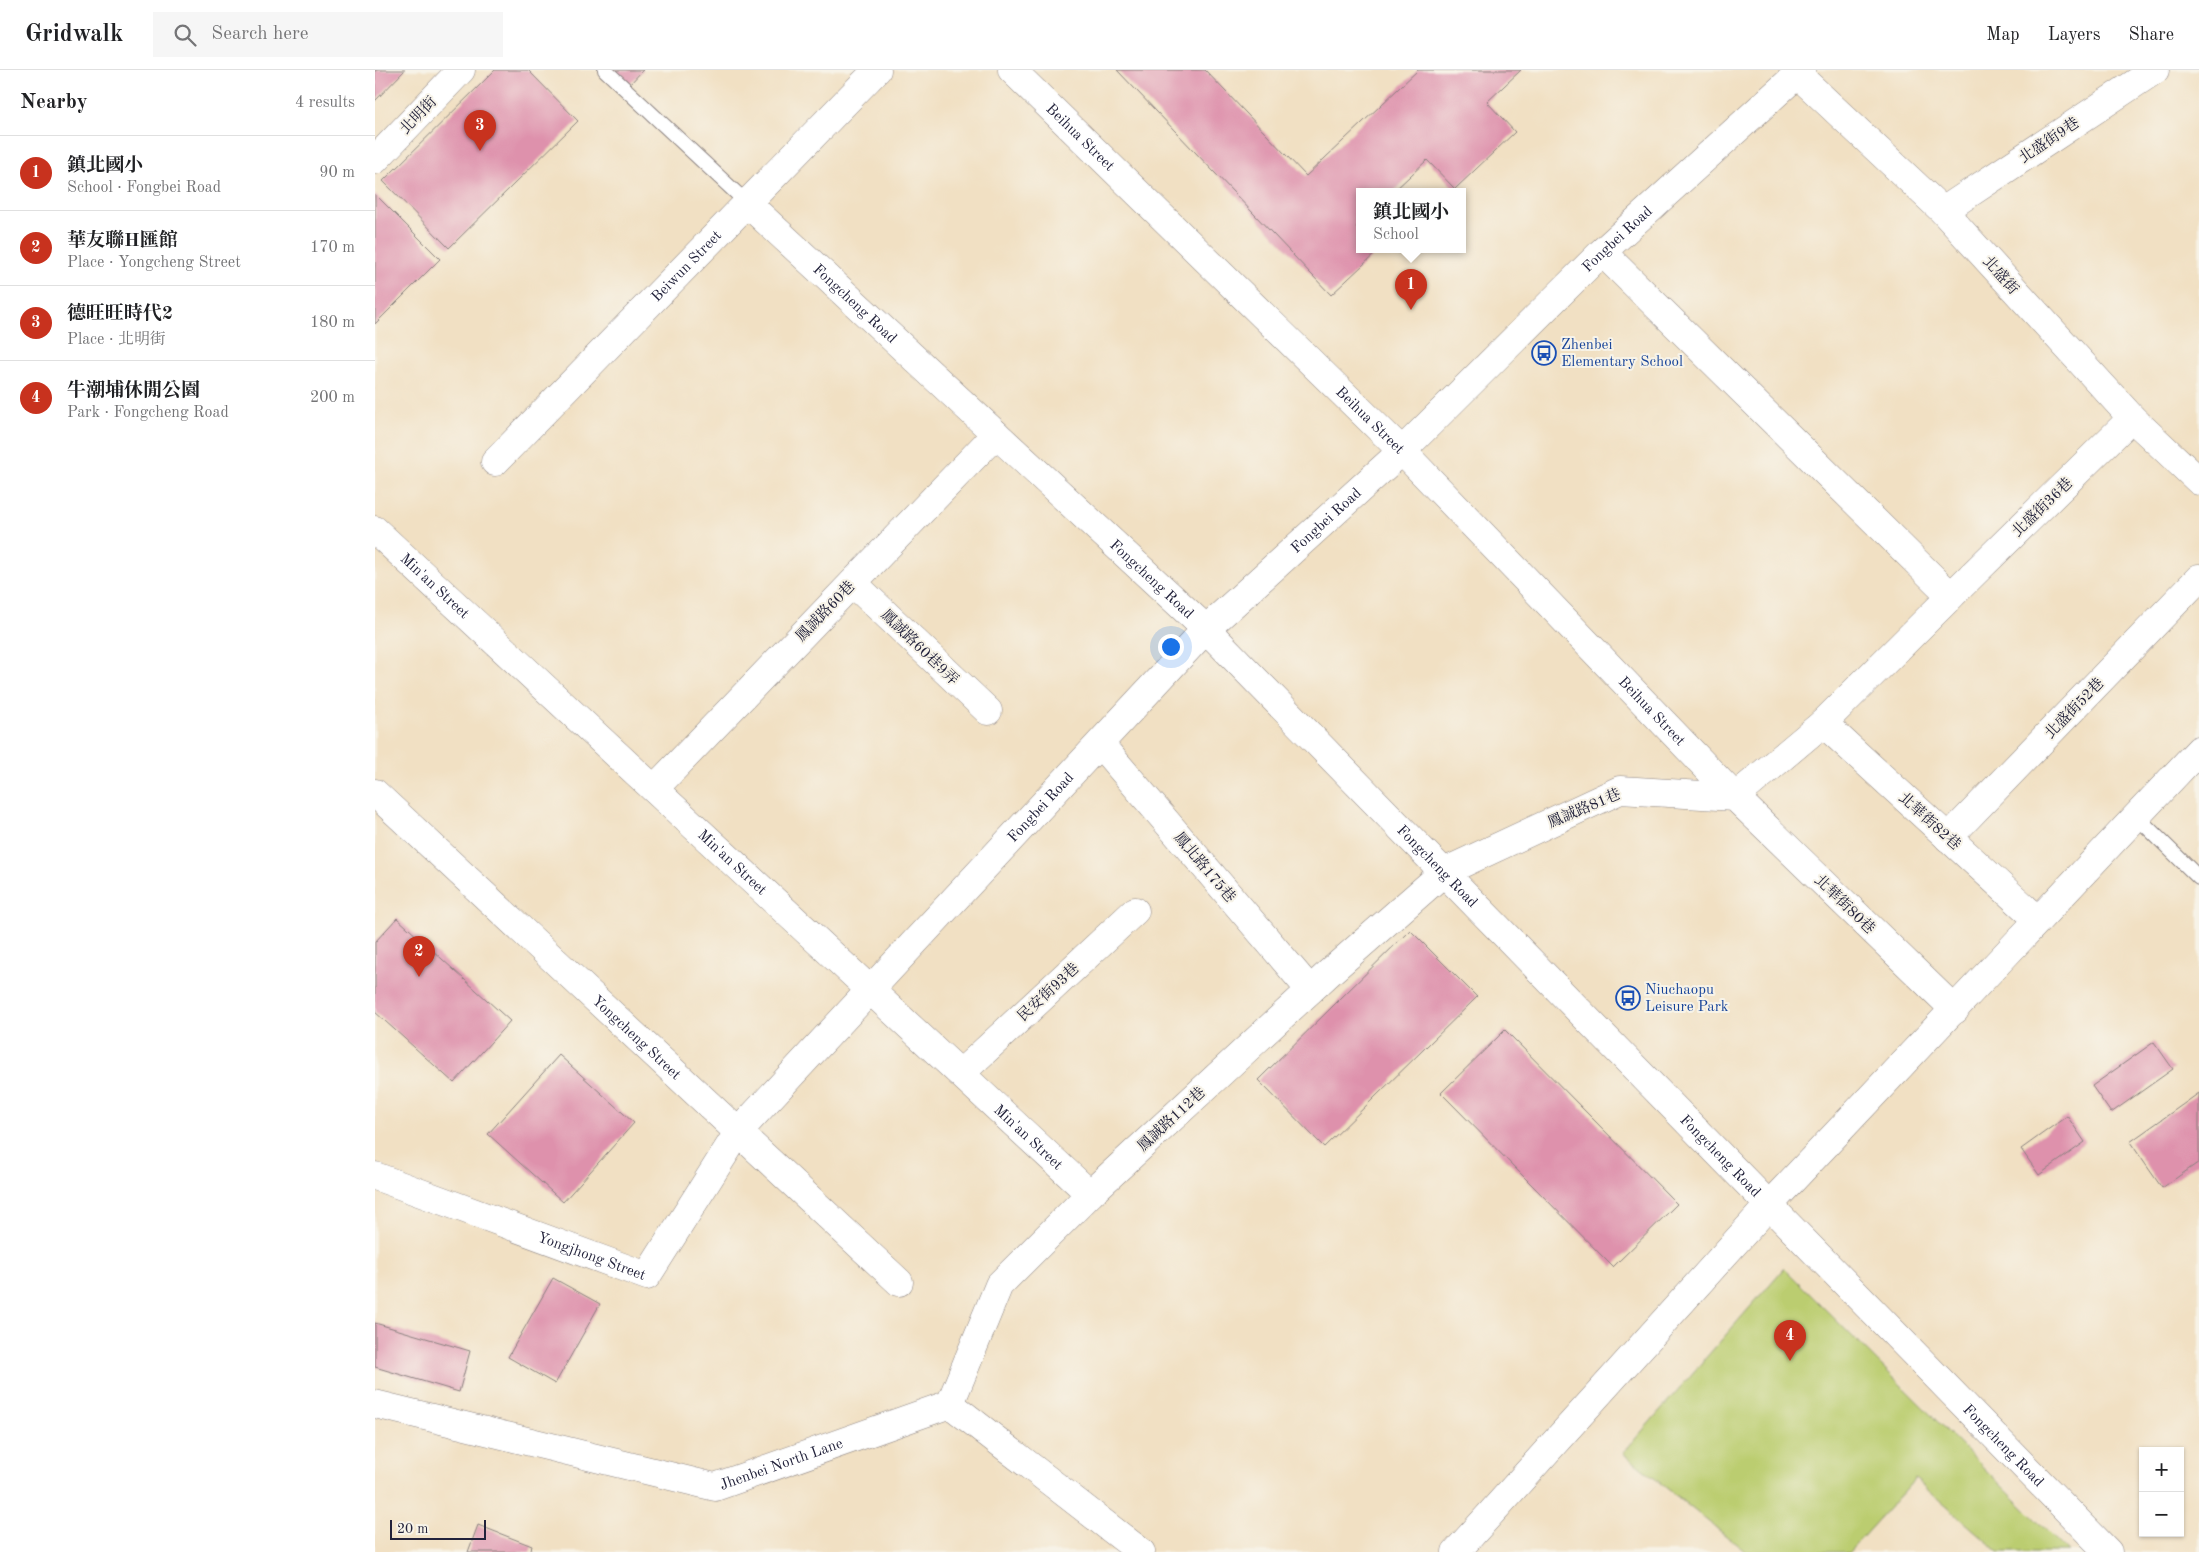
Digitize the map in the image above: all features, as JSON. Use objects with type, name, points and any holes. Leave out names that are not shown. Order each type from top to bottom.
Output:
[{"type":"street","name":"北明街","points":[[375,160],[461,70]]},
{"type":"street","name":"Beiwun Street","points":[[495,462],[746,202],[877,70]]},
{"type":"street","name":"Beihua Street","points":[[1012,70],[1402,451],[1735,797]]},
{"type":"street","name":"北盛街9巷","points":[[1943,211],[2155,70]]},
{"type":"street","name":"Fongbei Road","points":[[739,1130],[1206,629],[1402,451],[1602,252],[1800,72]]},
{"type":"street","name":"北盛街","points":[[1800,72],[1943,211],[2132,418],[2198,478]]},
{"type":"street","name":"Fongcheng Road","points":[[746,202],[1206,629],[2108,1552]]},
{"type":"street","points":[[1602,252],[1951,596],[1823,723],[1735,797]]},
{"type":"street","name":"北盛街36巷","points":[[1951,596],[2132,418]]},
{"type":"street","name":"鳳誠路60巷","points":[[654,789],[995,434]]},
{"type":"street","name":"Min'an Street","points":[[375,530],[1090,1194]]},
{"type":"street","name":"北盛街52巷","points":[[1949,838],[2199,578]]},
{"type":"street","name":"鳳誠路60巷9弄","points":[[853,582],[988,711]]},
{"type":"street","name":"北華街82巷","points":[[1823,723],[2038,920]]},
{"type":"street","name":"鳳北路175巷","points":[[1100,744],[1310,990]]},
{"type":"street","points":[[1456,1552],[1769,1205],[2199,750]]},
{"type":"street","name":"鳳誠路81巷","points":[[1444,872],[1620,790],[1735,797]]},
{"type":"street","name":"Yongcheng Street","points":[[375,793],[739,1130],[899,1282]]},
{"type":"street","name":"北華街80巷","points":[[1735,797],[1955,1010]]},
{"type":"street","name":"鳳誠路112巷","points":[[950,1404],[999,1285],[1090,1194],[1310,990],[1444,872]]},
{"type":"street","name":"民安街93巷","points":[[961,1074],[1135,911]]},
{"type":"street","name":"Yongjhong Street","points":[[375,1176],[647,1276],[739,1130]]},
{"type":"street","name":"Jhenbei North Lane","points":[[375,1404],[715,1487],[950,1404]]},
{"type":"street","points":[[950,1404],[1141,1552]]},
{"type":"lane","points":[[605,70],[746,202]]},
{"type":"lane","points":[[2136,816],[2199,878]]},
{"type":"green space","points":[[1784,1268],[2068,1552],[1999,1552],[1915,1479],[1849,1552],[1746,1552],[1623,1453]]},
{"type":"building","points":[[375,70],[405,70],[375,101]]},
{"type":"building","points":[[495,70],[528,70],[578,121],[449,248],[383,181]]},
{"type":"building","points":[[613,70],[643,70],[629,85]]},
{"type":"building","points":[[1117,70],[1205,70],[1306,176],[1418,70],[1521,70],[1487,102],[1515,132],[1456,188],[1427,160],[1397,188],[1356,188],[1356,253],[1376,253],[1331,295]]},
{"type":"building","points":[[375,194],[440,259],[375,324]]},
{"type":"building","points":[[397,918],[510,1021],[454,1083],[375,1012],[375,942]]},
{"type":"building","points":[[1410,930],[1477,997],[1324,1147],[1258,1080]]},
{"type":"building","points":[[1505,1030],[1677,1204],[1613,1267],[1441,1093]]},
{"type":"building","points":[[2154,1042],[2173,1069],[2111,1113],[2092,1086]]},
{"type":"building","points":[[559,1055],[634,1123],[563,1202],[488,1134]]},
{"type":"building","points":[[2199,1093],[2199,1162],[2162,1188],[2130,1142]]},
{"type":"building","points":[[2067,1116],[2085,1142],[2039,1175],[2021,1149]]},
{"type":"building","points":[[553,1278],[600,1304],[555,1384],[508,1357]]},
{"type":"building","points":[[375,1323],[470,1351],[459,1392],[375,1367]]},
{"type":"building","points":[[478,1525],[532,1546],[530,1552],[468,1552]]},
{"type":"place","name":"德旺旺時代2","points":[[480,151]]},
{"type":"place","name":"鎮北國小","points":[[1411,310]]},
{"type":"place","name":"Zhenbei Elementary School","points":[[1544,353]]},
{"type":"place","name":"華友聯H匯館","points":[[419,977]]},
{"type":"place","name":"Niuchaopu Leisure Park","points":[[1628,998]]},
{"type":"place","name":"牛潮埔休閒公園","points":[[1790,1361]]}]
